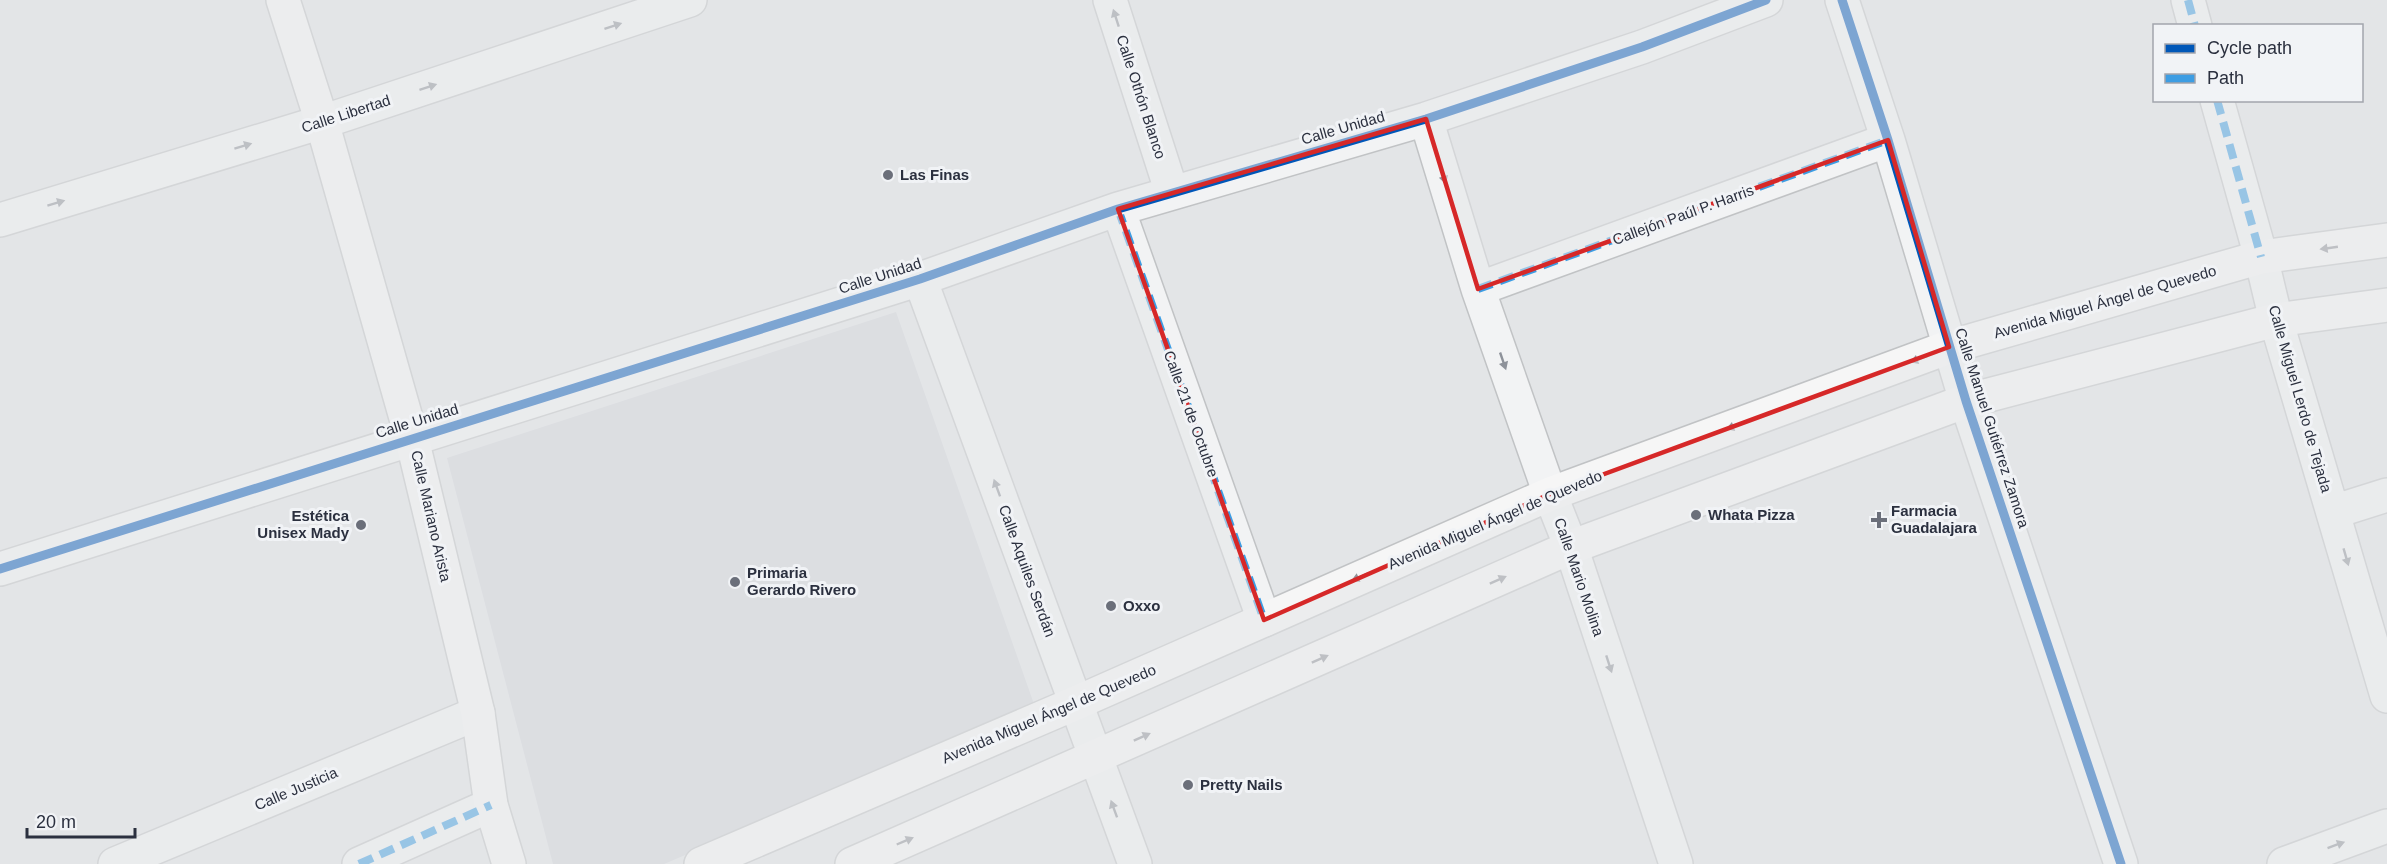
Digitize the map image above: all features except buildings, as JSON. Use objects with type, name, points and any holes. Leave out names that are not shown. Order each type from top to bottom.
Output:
[{"type":"main road","name":"Calle Mariano Arista","points":[[283,0],[322,122],[412,439],[477,713],[491,805],[509,864]]},
{"type":"main road","name":"Avenida Miguel Ángel de Quevedo","points":[[701,864],[1076,703],[1550,494],[1949,347],[2261,257],[2387,240]]},
{"type":"main road","points":[[852,864],[1571,548],[1966,402],[2276,320],[2387,305]]},
{"type":"street","name":"Calle Libertad","points":[[0,220],[322,122],[690,0]]},
{"type":"street","name":"Calle Othón Blanco","points":[[1110,0],[1172,194]]},
{"type":"street","name":"Calle Unidad","points":[[0,569],[920,279],[1118,209],[1426,119],[1642,47],[1766,0]]},
{"type":"street","name":"Calle Manuel Gutiérrez Zamora","points":[[1842,0],[1888,140],[1966,402],[2121,864]]},
{"type":"street","points":[[2188,0],[2194,24]]},
{"type":"street","name":"Calle Miguel Lerdo de Tejada","points":[[2218,102],[2261,257],[2276,320],[2387,696]]},
{"type":"street","name":"Calle Mario Molina","points":[[1426,119],[1478,289],[1571,548],[1676,864]]},
{"type":"street","name":"Callejón Paúl P. Harris","points":[[1478,289],[1888,140]]},
{"type":"street","name":"Calle 21 de Octubre","points":[[1118,209],[1264,620]]},
{"type":"street","name":"Calle Aquiles Serdán","points":[[920,279],[1135,864]]},
{"type":"street","points":[[2333,512],[2387,495]]},
{"type":"street","name":"Calle Justicia","points":[[115,864],[477,713]]},
{"type":"street","points":[[359,864],[491,805]]},
{"type":"street","points":[[2284,864],[2387,826]]},
{"type":"highlighted area","points":[[1426,119],[1478,289],[1888,140],[1949,347],[1550,494],[1264,620],[1118,209]]},
{"type":"shaded area","name":"Primaria Gerardo Rivero","points":[[896,312],[1035,707],[664,864],[553,864],[447,458]]},
{"type":"marked path","points":[[2188,0],[2194,24]]},
{"type":"marked path","points":[[2218,102],[2261,257]]},
{"type":"marked path","points":[[1478,289],[1888,140]]},
{"type":"marked path","points":[[1118,209],[1264,620]]},
{"type":"marked path","points":[[359,864],[491,805]]},
{"type":"cycle path","points":[[0,569],[920,279],[1118,209],[1426,119],[1642,47],[1766,0]]},
{"type":"cycle path","points":[[1842,0],[1888,140],[1966,401],[2121,864]]},
{"type":"place","name":"Las Finas","points":[[888,175]]},
{"type":"place","name":"Whata Pizza","points":[[1696,515]]},
{"type":"place","name":"Farmacia Guadalajara","points":[[1879,520]]},
{"type":"place","name":"Estética Unisex Mady","points":[[361,525]]},
{"type":"place","name":"Primaria Gerardo Rivero","points":[[735,582]]},
{"type":"place","name":"Oxxo","points":[[1111,606]]},
{"type":"place","name":"Pretty Nails","points":[[1188,785]]}]
